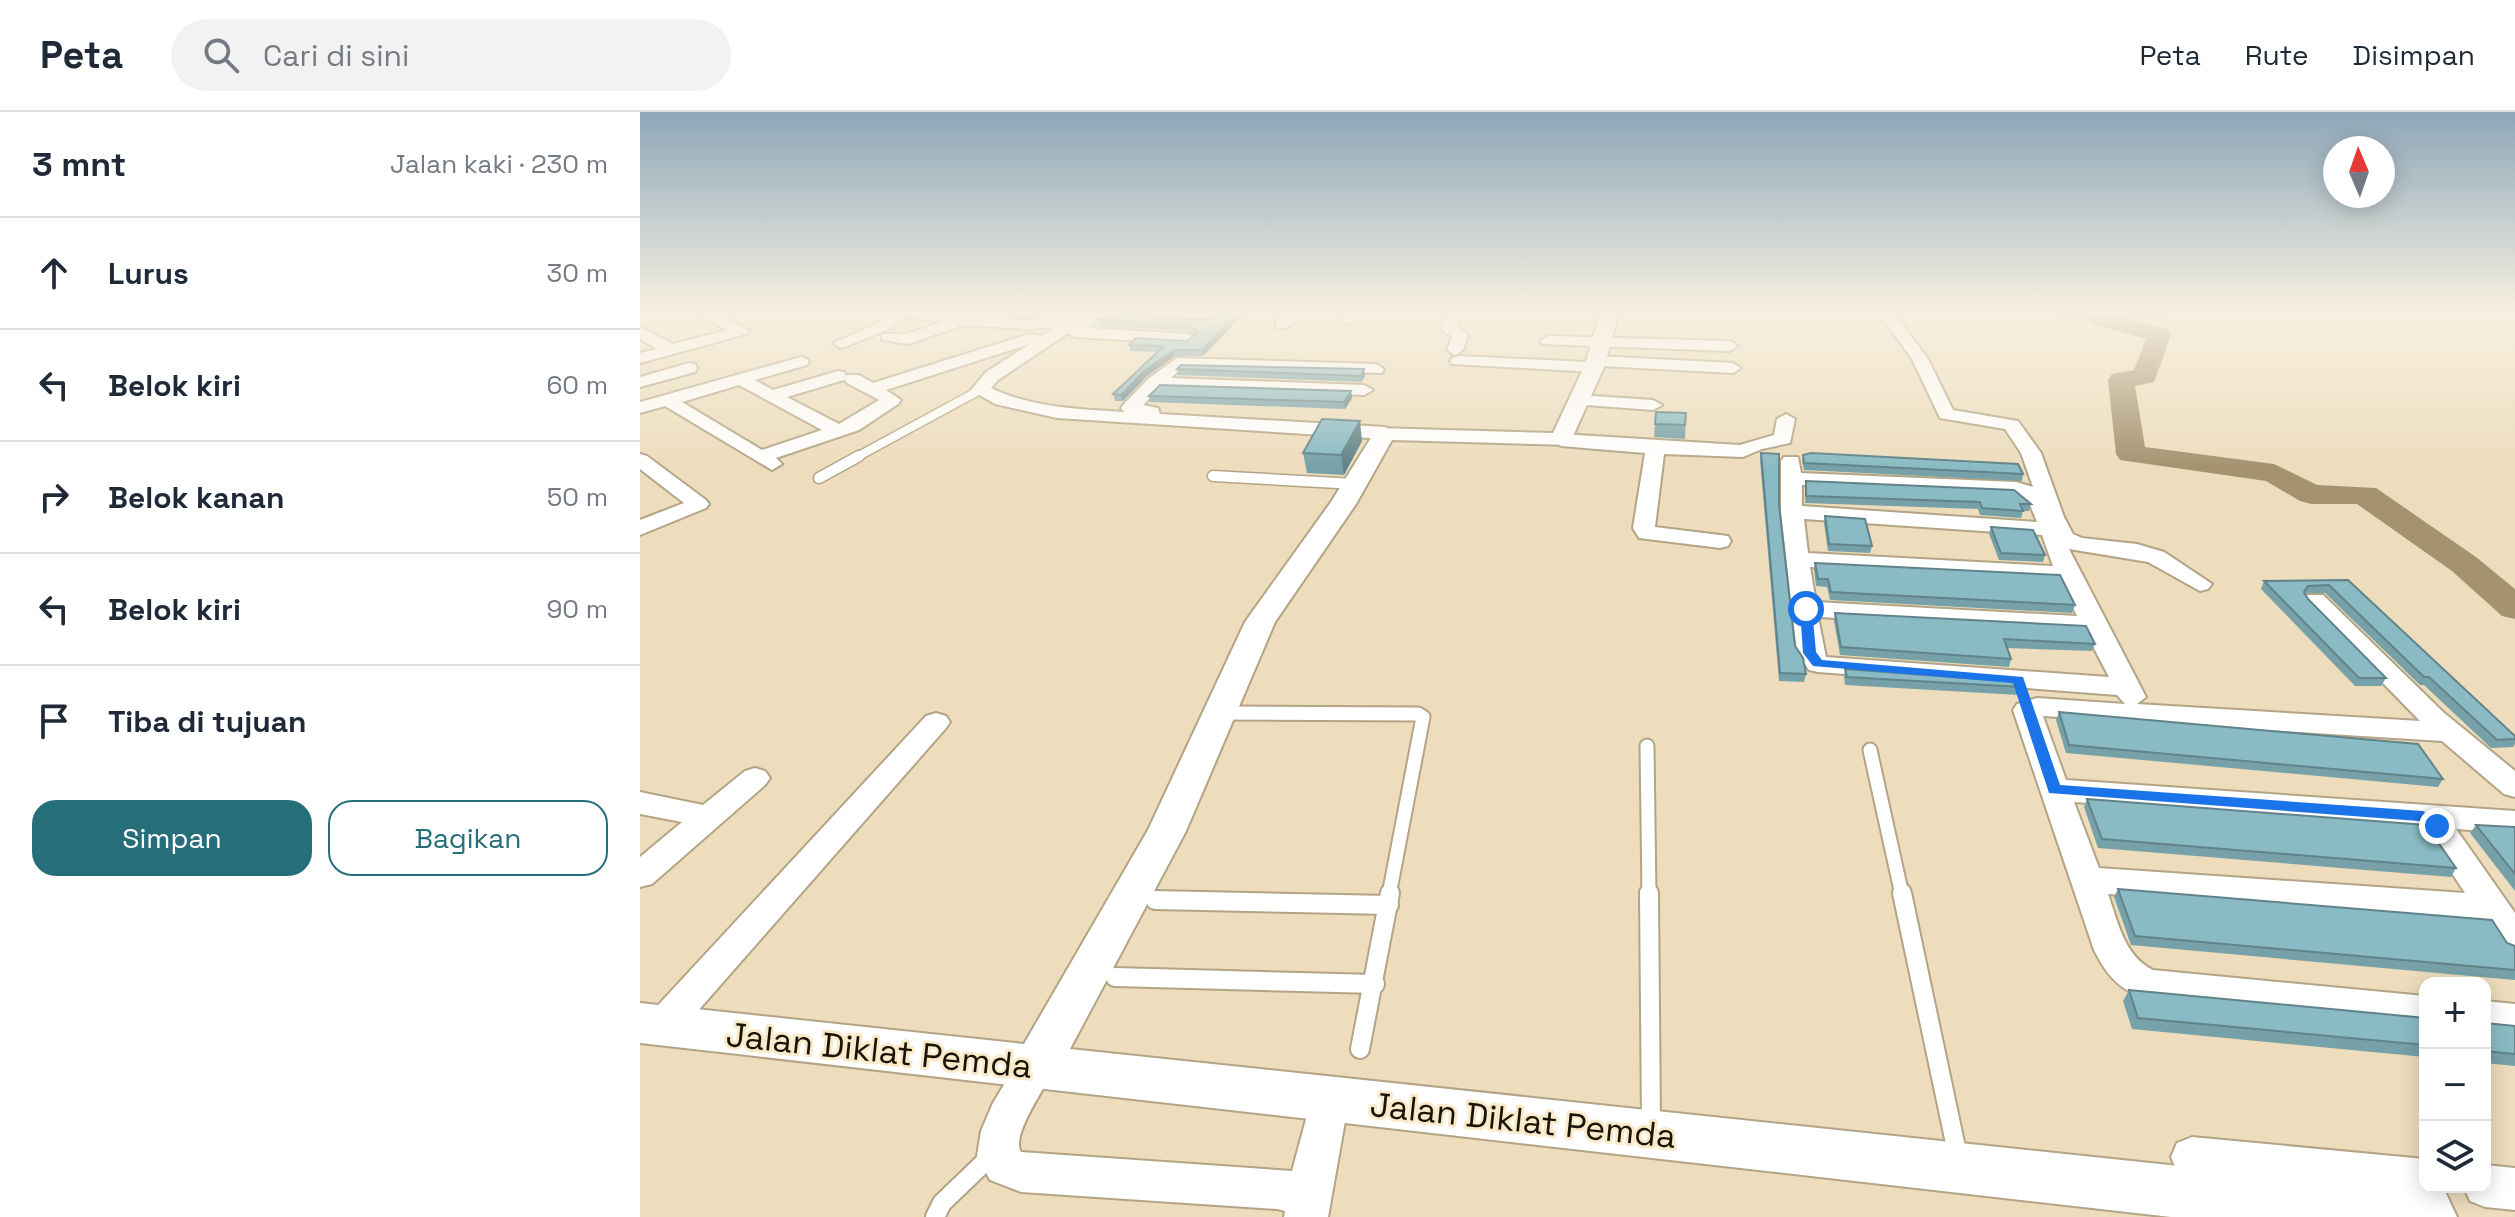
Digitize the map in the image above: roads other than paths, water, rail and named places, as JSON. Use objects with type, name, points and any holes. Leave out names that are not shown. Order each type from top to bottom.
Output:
[{"type":"street","points":[[640,408],[795,364]]},
{"type":"street","points":[[872,389],[952,364]]},
{"type":"street","points":[[1012,364],[992,376],[980,390],[1001,400],[1057,413],[1374,433],[1743,451],[1756,444],[1783,439],[1786,419]]},
{"type":"street","points":[[1173,364],[1130,408],[1148,412],[1351,418],[1374,433]]},
{"type":"street","points":[[1154,383],[1361,397],[1379,364],[1336,364]]},
{"type":"street","points":[[1561,440],[1595,364]]},
{"type":"street","points":[[1679,364],[1733,368]]},
{"type":"street","points":[[1922,364],[1946,414],[2011,425],[2031,453],[2053,517],[2065,538],[2077,544],[2137,551],[2156,557],[2200,584]]},
{"type":"street","points":[[640,382],[689,368]]},
{"type":"street","points":[[667,400],[766,460],[852,426],[892,400],[845,377],[771,396]]},
{"type":"street","points":[[740,379],[838,431]]},
{"type":"street","points":[[1578,400],[1653,405]]},
{"type":"street","points":[[1329,1099],[1307,1206],[1277,1188],[1021,1172],[1003,1165],[995,1152],[998,1136],[1167,831],[1260,622],[1355,484],[1374,433]]},
{"type":"street","points":[[1655,448],[1644,528],[1647,533],[1720,541]]},
{"type":"street","points":[[640,460],[699,504],[640,528]]},
{"type":"street","points":[[2133,699],[2068,574],[2040,503],[2031,494],[2016,488],[1792,470],[1792,512],[1810,653],[1818,664],[2018,680],[2133,699],[2448,732]]},
{"type":"street","points":[[1792,512],[1881,541],[1982,568],[2068,574]]},
{"type":"street","points":[[1798,559],[1966,524],[2050,529]]},
{"type":"street","points":[[1966,524],[1982,568]]},
{"type":"street","points":[[2315,600],[2448,732],[2515,787]]},
{"type":"street","points":[[1806,609],[2094,624]]},
{"type":"street","points":[[2018,680],[2054,790],[2089,880],[2095,908],[2118,964],[2127,975],[2143,985],[2419,1011]]},
{"type":"street","points":[[2027,710],[2133,699]]},
{"type":"street","points":[[651,1024],[936,722]]},
{"type":"street","points":[[640,875],[755,778]]},
{"type":"street","points":[[2054,790],[2515,822]]},
{"type":"street","points":[[640,803],[709,817]]},
{"type":"street","points":[[2423,816],[2437,826],[2515,940]]},
{"type":"street","points":[[2089,880],[2492,908]]},
{"type":"street","points":[[2491,1018],[2515,1020]]},
{"type":"street","name":"Jalan Diklat Pemda","points":[[651,1024],[1960,1168],[2416,1192]]},
{"type":"street","points":[[2192,1157],[2416,1192],[2435,1217]]},
{"type":"street","points":[[2491,1187],[2515,1189]]},
{"type":"lane","points":[[819,478],[980,390]]},
{"type":"lane","points":[[1213,476],[1355,484]]},
{"type":"lane","points":[[1222,713],[1418,714],[1423,717],[1375,984],[1360,1049]]},
{"type":"lane","points":[[1647,746],[1651,1134]]},
{"type":"lane","points":[[1870,750],[1941,1067],[1960,1168]]},
{"type":"lane","points":[[1155,900],[1389,905]]},
{"type":"lane","points":[[1115,977],[1375,984]]},
{"type":"lane","points":[[935,1217],[942,1203],[995,1152]]},
{"type":"waterway","points":[[2149,364],[2145,376],[2121,380],[2131,454],[2274,473],[2311,494],[2365,495],[2464,564],[2515,608]]}]
